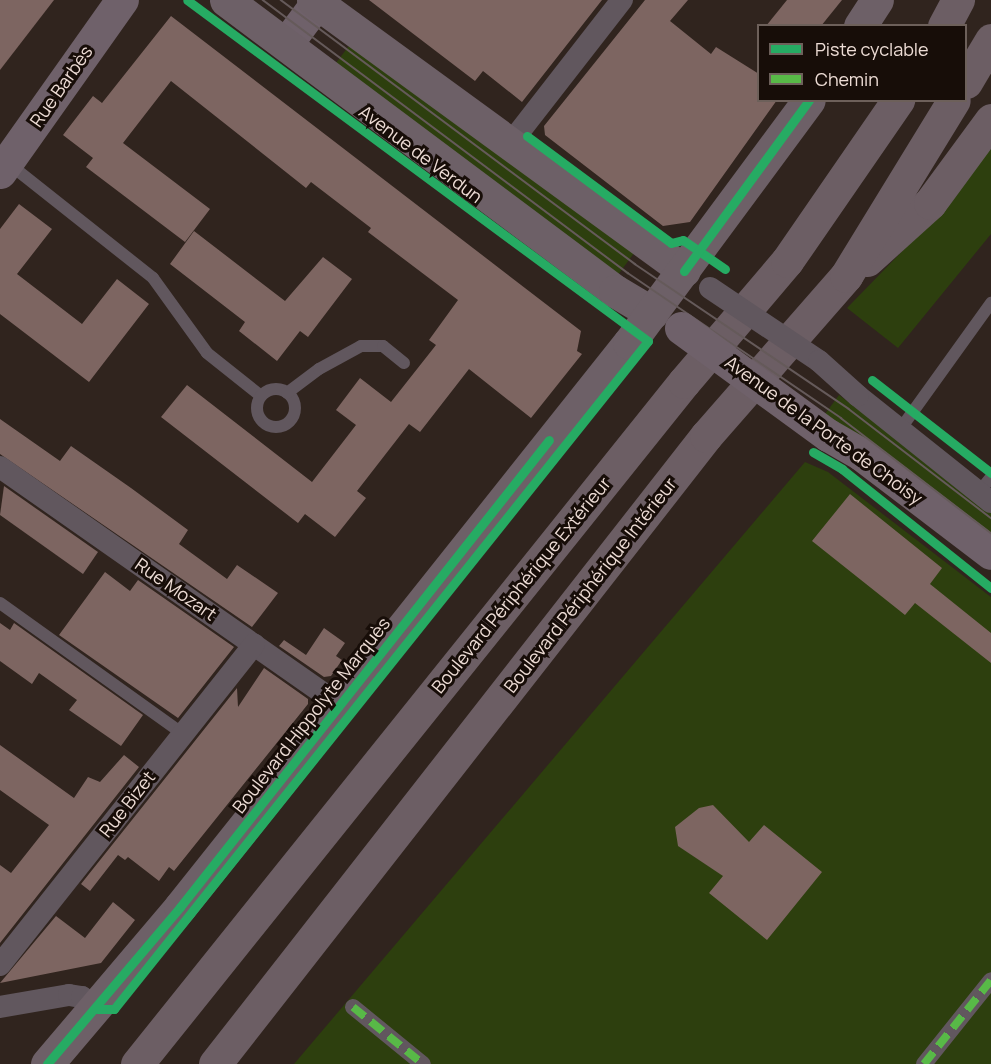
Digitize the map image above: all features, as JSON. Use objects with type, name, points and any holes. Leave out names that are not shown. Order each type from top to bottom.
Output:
[{"type":"highway","points":[[945,24],[958,0]]},
{"type":"highway","points":[[967,80],[991,40]]},
{"type":"highway","name":"Boulevard Périphérique Extérieur","points":[[137,1064],[684,382],[787,261],[897,102]]},
{"type":"highway","name":"Boulevard Périphérique Intérieur","points":[[220,1059],[706,436],[846,276],[953,102]]},
{"type":"highway","points":[[846,276],[930,203],[991,120]]},
{"type":"highway","points":[[122,1064],[168,1024]]},
{"type":"main road","name":"Rue Barbès","points":[[4,168],[122,0]]},
{"type":"main road","name":"Avenue de Verdun","points":[[226,0],[615,291],[679,290]]},
{"type":"main road","points":[[286,44],[316,1],[509,145],[679,290]]},
{"type":"main road","name":"Boulevard Hippolyte Marquès","points":[[47,1064],[97,1009],[340,705],[679,290],[808,102]]},
{"type":"main road","name":"Avenue de la Porte de Choisy","points":[[679,290],[681,328],[828,435],[861,454],[991,553]]},
{"type":"street","points":[[509,145],[622,0]]},
{"type":"street","points":[[679,290],[819,361],[898,431],[987,490]]},
{"type":"street","name":"Rue Mozart","points":[[0,466],[340,705]]},
{"type":"street","name":"Rue Bizet","points":[[0,965],[254,644]]},
{"type":"street","points":[[924,1064],[991,980]]},
{"type":"street","points":[[0,1007],[69,995],[82,997],[97,1009]]},
{"type":"street","points":[[354,1007],[423,1064]]},
{"type":"lane","points":[[4,168],[153,279],[207,353],[261,396]]},
{"type":"lane","points":[[898,431],[991,303]]},
{"type":"lane","points":[[287,393],[319,369],[361,346],[383,346],[404,363]]},
{"type":"lane","points":[[261,396],[274,389],[287,393]]},
{"type":"lane","points":[[261,396],[260,417],[278,427],[294,413],[287,393]]},
{"type":"lane","points":[[0,603],[183,734]]},
{"type":"green space","points":[[354,39],[637,249],[615,279],[333,67]]},
{"type":"green space","points":[[991,146],[991,234],[898,348],[847,308],[956,196]]},
{"type":"green space","points":[[839,395],[991,511],[991,539],[825,414]]},
{"type":"green space","points":[[805,462],[828,472],[991,597],[991,1064],[294,1064]]},
{"type":"building","points":[[0,0],[54,0],[0,70]]},
{"type":"building","points":[[369,0],[602,0],[522,102],[483,71],[475,81]]},
{"type":"building","points":[[645,0],[688,0],[670,21],[711,54],[716,47],[757,73],[757,102],[776,102],[690,222],[663,226],[545,135],[544,126]]},
{"type":"building","points":[[787,0],[842,0],[823,24],[768,24]]},
{"type":"building","points":[[171,16],[581,331],[577,351],[582,354],[531,418],[469,369],[420,432],[409,424],[357,491],[366,498],[335,537],[305,514],[298,523],[161,417],[187,385],[312,482],[356,425],[336,410],[360,378],[391,402],[436,345],[429,340],[458,300],[368,232],[371,228],[311,182],[306,188],[171,81],[123,143],[210,209],[185,242],[86,167],[93,158],[63,135],[93,96],[102,103]]},
{"type":"building","points":[[19,204],[52,229],[17,274],[82,324],[117,279],[149,304],[89,382],[0,314],[0,229]]},
{"type":"building","points":[[194,231],[285,301],[323,257],[352,279],[308,337],[300,331],[277,361],[239,331],[245,322],[170,264]]},
{"type":"building","points":[[0,419],[60,461],[71,446],[131,488],[188,530],[179,544],[227,579],[237,565],[278,593],[252,627],[0,454]]},
{"type":"building","points":[[4,486],[98,552],[83,574],[0,515]]},
{"type":"building","points":[[850,494],[942,568],[930,584],[991,633],[991,663],[915,603],[905,615],[812,541]]},
{"type":"building","points":[[105,572],[130,591],[138,580],[234,647],[178,718],[59,635]]},
{"type":"building","points":[[0,623],[10,630],[14,623],[143,715],[121,746],[69,710],[77,700],[39,673],[32,684],[0,661]]},
{"type":"building","points":[[324,628],[345,643],[336,656],[342,660],[331,676],[324,677],[279,646],[284,640],[306,655]]},
{"type":"building","points":[[264,668],[308,699],[308,704],[174,871],[169,867],[159,881],[128,857],[125,860],[118,855],[90,891],[81,884],[237,688],[238,707]]},
{"type":"building","points":[[0,745],[74,798],[88,777],[100,782],[124,755],[139,767],[0,943],[0,865],[11,873],[49,825],[0,790]]},
{"type":"building","points":[[713,805],[749,842],[764,825],[822,872],[767,940],[709,893],[723,876],[678,846],[675,827],[699,808]]},
{"type":"building","points":[[113,902],[135,920],[101,963],[0,983],[56,916],[85,938]]},
{"type":"tram line","points":[[263,0],[628,273],[841,418],[991,533]]},
{"type":"tram line","points":[[281,0],[635,264],[849,409],[991,518]]},
{"type":"marked path","points":[[924,1064],[991,980]]},
{"type":"marked path","points":[[353,1007],[423,1064]]},
{"type":"cycle path","points":[[97,1009],[114,1009],[648,341],[187,0]]},
{"type":"cycle path","points":[[684,271],[808,102]]},
{"type":"cycle path","points":[[527,136],[671,243],[683,240],[725,269]]},
{"type":"cycle path","points":[[872,380],[991,473]]},
{"type":"cycle path","points":[[47,1064],[180,907],[549,440]]},
{"type":"cycle path","points":[[813,452],[842,469],[991,588]]}]
